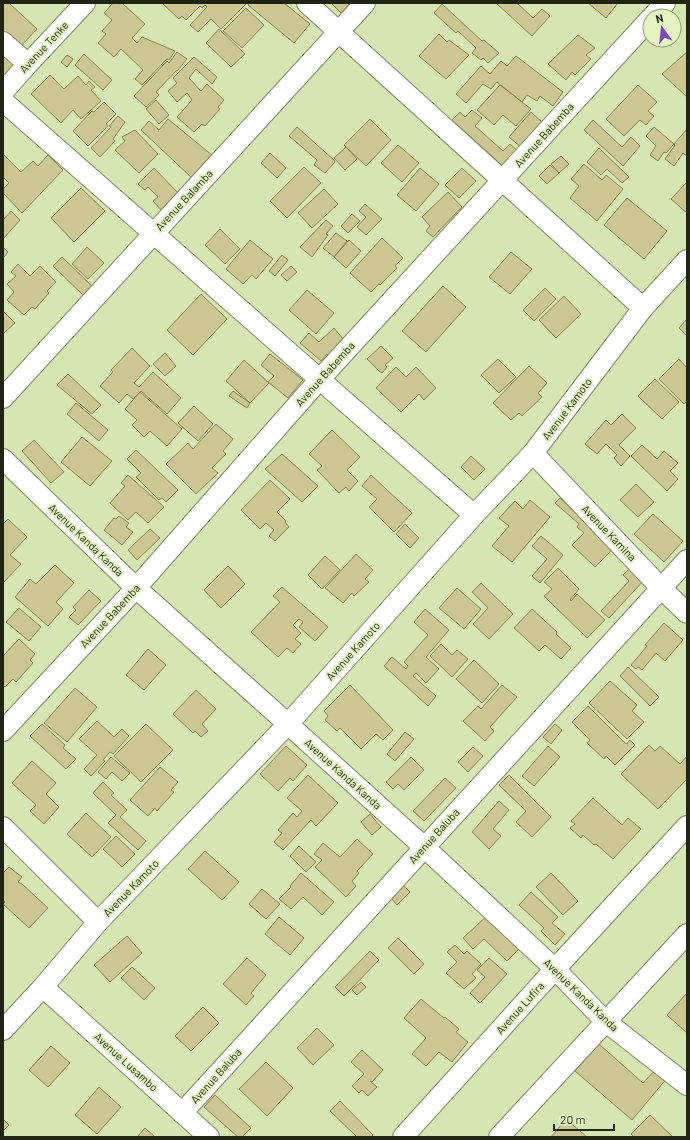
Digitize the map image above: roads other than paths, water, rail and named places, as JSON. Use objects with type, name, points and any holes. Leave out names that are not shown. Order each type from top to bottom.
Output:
[{"type":"street","name":"Avenue Tenke","points":[[3,92],[85,3]]},
{"type":"street","points":[[307,3],[643,308]]},
{"type":"street","name":"Avenue Balamba","points":[[3,398],[365,3]]},
{"type":"street","name":"Avenue Babemba","points":[[3,731],[136,588],[320,379],[642,28]]},
{"type":"street","points":[[3,42],[28,64]]},
{"type":"street","points":[[3,101],[474,515]]},
{"type":"street","name":"Avenue Kamoto","points":[[3,1030],[43,987],[98,922],[288,724],[474,515],[533,453],[643,308],[687,260]]},
{"type":"street","name":"Avenue Kamina","points":[[533,453],[687,613]]},
{"type":"street","name":"Avenue Kanda Kanda","points":[[3,459],[136,588],[424,847],[555,969],[605,1021],[687,1085]]},
{"type":"street","name":"Avenue Baluba","points":[[182,1113],[687,560]]},
{"type":"street","name":"Avenue Lufira","points":[[403,1137],[687,826]]},
{"type":"street","points":[[3,827],[98,922]]},
{"type":"street","points":[[499,1137],[687,934]]},
{"type":"street","name":"Avenue Lusambo","points":[[43,987],[209,1137]]}]
